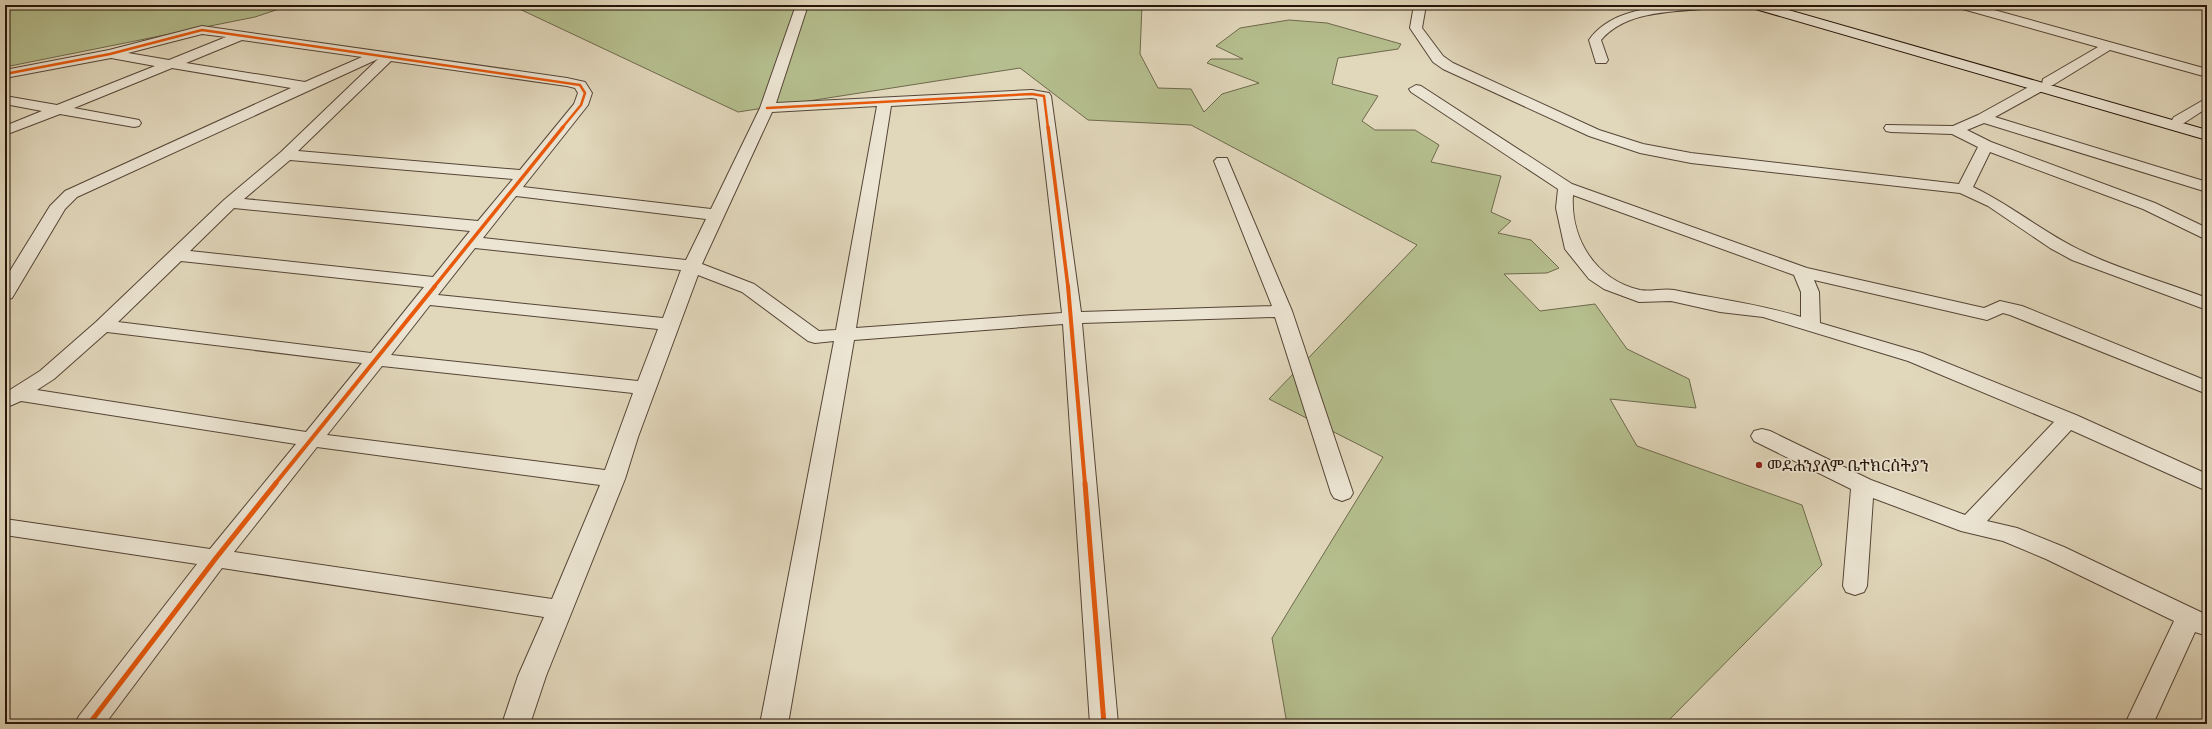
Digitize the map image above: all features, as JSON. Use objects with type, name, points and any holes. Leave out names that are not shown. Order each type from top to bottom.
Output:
[{"type":"main road","points":[[1770,6],[2044,84],[2207,128]]},
{"type":"main road","points":[[2044,84],[2207,135]]},
{"type":"street","points":[[516,724],[532,676],[578,569],[614,479],[645,388],[672,325],[692,266],[767,108],[802,5]]},
{"type":"street","points":[[1420,5],[1416,28],[1438,59],[1448,66],[1594,133],[1640,148],[1691,158],[1964,189],[1994,203],[2056,244],[2078,256],[2206,302]]},
{"type":"street","points":[[1601,60],[1596,40],[1601,31],[1624,18],[1701,5]]},
{"type":"street","points":[[1963,5],[2206,72]]},
{"type":"street","points":[[2072,36],[2088,26]]},
{"type":"street","points":[[5,74],[110,54],[202,30],[580,85],[585,93],[581,105],[513,191],[375,359],[313,440],[216,558],[89,724]]},
{"type":"street","points":[[5,131],[240,36]]},
{"type":"street","points":[[1955,130],[1983,118],[2108,46]]},
{"type":"street","points":[[110,54],[307,87]]},
{"type":"street","points":[[5,294],[58,206],[71,194],[307,87],[382,56]]},
{"type":"street","points":[[12,398],[47,375],[103,326],[230,203],[286,155],[382,56]]},
{"type":"street","points":[[1416,89],[1566,187],[1802,272],[1986,314],[2000,307],[2015,310],[2207,388]]},
{"type":"street","points":[[767,108],[1032,94],[1044,96],[1072,318],[1104,724]]},
{"type":"street","points":[[5,100],[134,123]]},
{"type":"street","points":[[774,724],[845,335],[885,102]]},
{"type":"street","points":[[2179,120],[2207,102]]},
{"type":"street","points":[[1983,118],[2207,187]]},
{"type":"street","points":[[1891,128],[1955,130],[1986,145],[2149,206],[2207,235]]},
{"type":"street","points":[[1964,189],[1986,145]]},
{"type":"street","points":[[286,155],[525,175]]},
{"type":"street","points":[[1222,161],[1284,311],[1342,493]]},
{"type":"street","points":[[1566,187],[1564,208],[1574,249],[1595,275],[1610,285],[1639,296],[1671,295],[1720,306],[1765,312],[1915,357],[2068,420],[2207,483]]},
{"type":"street","points":[[513,191],[715,215]]},
{"type":"street","points":[[230,203],[483,227]]},
{"type":"street","points":[[471,242],[692,266],[748,288],[815,337],[1072,318],[1284,311]]},
{"type":"street","points":[[178,255],[437,283]]},
{"type":"street","points":[[1802,272],[1810,292],[1811,325]]},
{"type":"street","points":[[423,300],[672,325]]},
{"type":"street","points":[[103,326],[375,359],[645,388]]},
{"type":"street","points":[[12,398],[313,440],[614,479]]},
{"type":"street","points":[[1969,525],[2068,420]]},
{"type":"street","points":[[1762,436],[1863,485],[1917,507],[1969,525],[2016,537],[2056,553],[2198,621],[2139,724]]},
{"type":"street","points":[[1855,586],[1863,485]]},
{"type":"street","points":[[5,527],[560,610]]},
{"type":"green space","points":[[5,5],[291,5],[255,17],[5,67]]},
{"type":"green space","points":[[511,5],[1140,5],[1142,6],[1140,54],[1158,88],[1191,89],[1204,112],[1222,94],[1259,83],[1207,63],[1211,59],[1243,59],[1216,46],[1240,28],[1289,20],[1327,23],[1401,44],[1398,49],[1338,58],[1332,84],[1378,96],[1362,121],[1375,130],[1415,130],[1439,145],[1431,162],[1501,176],[1491,212],[1511,221],[1498,233],[1531,240],[1559,268],[1547,273],[1504,274],[1540,311],[1595,304],[1627,349],[1689,379],[1696,408],[1610,399],[1637,446],[1802,505],[1822,565],[1669,720],[1670,724],[1287,724],[1272,638],[1383,457],[1269,399],[1417,245],[1191,125],[1088,120],[1020,68],[738,112]]},
{"type":"cycle path","points":[[5,74],[110,54],[202,30],[567,82],[580,85],[585,93],[581,105],[216,558],[89,724]]},
{"type":"cycle path","points":[[767,108],[1032,94],[1044,96],[1072,318],[1104,724]]},
{"type":"place","name":"መደሐንያለም ቤተክርስትያን","points":[[1759,465]]}]
